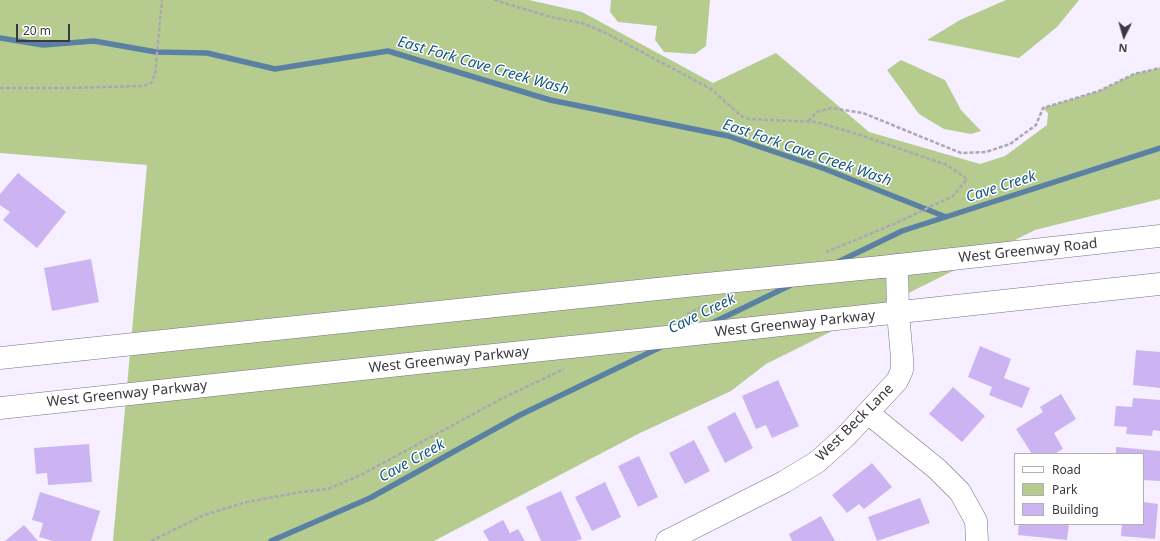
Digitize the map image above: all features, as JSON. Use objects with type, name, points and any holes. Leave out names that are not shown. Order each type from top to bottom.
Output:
[{"type":"main road","name":"West Greenway Road","points":[[896,265],[1160,236]]},
{"type":"main road","points":[[0,358],[896,265]]},
{"type":"main road","name":"West Beck Lane","points":[[667,541],[784,482],[817,462],[846,436],[897,381],[902,370],[896,265]]},
{"type":"main road","points":[[898,313],[1160,284]]},
{"type":"main road","name":"West Greenway Parkway","points":[[0,408],[898,313]]},
{"type":"main road","points":[[868,413],[937,469],[960,492],[976,521],[977,541]]},
{"type":"path","points":[[0,88],[144,86],[152,82],[156,74],[162,0]]},
{"type":"path","points":[[494,0],[551,17],[582,23],[606,33],[711,89],[741,116],[749,119],[808,121],[857,134],[948,165],[967,179],[952,196],[894,224],[822,253]]},
{"type":"path","points":[[808,121],[817,112],[831,108],[864,113],[960,153],[986,152],[1010,144],[1036,125],[1043,108],[1100,90],[1134,74],[1160,68]]},
{"type":"path","points":[[686,314],[707,305]]},
{"type":"path","points":[[151,541],[204,515],[247,502],[301,492],[328,489],[361,474],[501,399],[570,366]]},
{"type":"green space","points":[[0,0],[529,0],[582,12],[713,83],[776,53],[869,132],[980,164],[1005,156],[1047,125],[1048,113],[1043,108],[1099,91],[1134,74],[1160,68],[1160,199],[1035,230],[766,364],[731,391],[640,433],[434,541],[113,541],[147,165],[0,153]]},
{"type":"green space","points":[[611,0],[710,0],[706,46],[695,54],[664,52],[655,40],[657,26],[618,22],[610,12]]},
{"type":"green space","points":[[1006,0],[1079,0],[1057,27],[1019,58],[927,40],[960,20]]},
{"type":"green space","points":[[901,60],[945,80],[961,110],[981,131],[971,134],[944,129],[919,114],[887,70]]},
{"type":"building","points":[[18,173],[66,212],[37,248],[3,220],[10,212],[0,205],[0,194]]},
{"type":"building","points":[[91,259],[99,302],[52,311],[44,268]]},
{"type":"building","points":[[980,346],[1011,359],[1004,378],[1030,388],[1022,408],[989,395],[992,387],[968,377]]},
{"type":"building","points":[[1136,350],[1160,352],[1160,388],[1133,385]]},
{"type":"building","points":[[778,380],[799,426],[772,438],[766,425],[756,429],[742,396]]},
{"type":"building","points":[[953,387],[985,416],[962,442],[929,414]]},
{"type":"building","points":[[1061,394],[1076,419],[1054,433],[1063,449],[1056,453],[1031,453],[1016,429],[1043,412],[1040,407]]},
{"type":"building","points":[[1133,398],[1160,400],[1160,431],[1153,430],[1152,436],[1126,434],[1127,427],[1114,426],[1116,406],[1132,407]]},
{"type":"building","points":[[735,412],[753,448],[725,463],[707,427]]},
{"type":"building","points":[[694,440],[710,471],[685,484],[669,453]]},
{"type":"building","points":[[89,444],[92,482],[48,485],[47,473],[36,474],[34,448]]},
{"type":"building","points":[[1116,447],[1160,451],[1160,481],[1144,480],[1144,453],[1116,453]]},
{"type":"building","points":[[639,456],[658,497],[638,507],[618,466]]},
{"type":"building","points":[[872,463],[892,487],[864,509],[859,504],[847,513],[832,495]]},
{"type":"building","points":[[605,482],[621,517],[592,531],[575,497]]},
{"type":"building","points":[[561,491],[582,539],[576,541],[541,541],[526,507]]},
{"type":"building","points":[[40,492],[100,511],[91,541],[53,541],[39,537],[43,523],[32,520]]},
{"type":"building","points":[[920,498],[930,523],[877,541],[868,517]]},
{"type":"building","points":[[1144,502],[1158,504],[1155,539],[1121,536],[1122,525],[1144,525]]},
{"type":"building","points":[[821,516],[835,541],[792,541],[789,534]]},
{"type":"building","points":[[503,520],[510,533],[518,529],[525,541],[489,541],[483,531]]},
{"type":"building","points":[[24,525],[38,541],[5,541]]},
{"type":"building","points":[[1019,525],[1069,525],[1067,540],[1018,535]]},
{"type":"waterway","name":"East Fork Cave Creek Wash","points":[[0,38],[43,45],[94,41],[156,52],[207,53],[275,69],[388,51],[550,100],[728,136],[825,169],[946,217]]},
{"type":"waterway","name":"Cave Creek","points":[[836,263],[902,231],[1160,148]]},
{"type":"waterway","name":"Cave Creek","points":[[710,324],[791,285]]},
{"type":"waterway","name":"Cave Creek","points":[[271,541],[370,498],[520,415],[663,346]]}]
